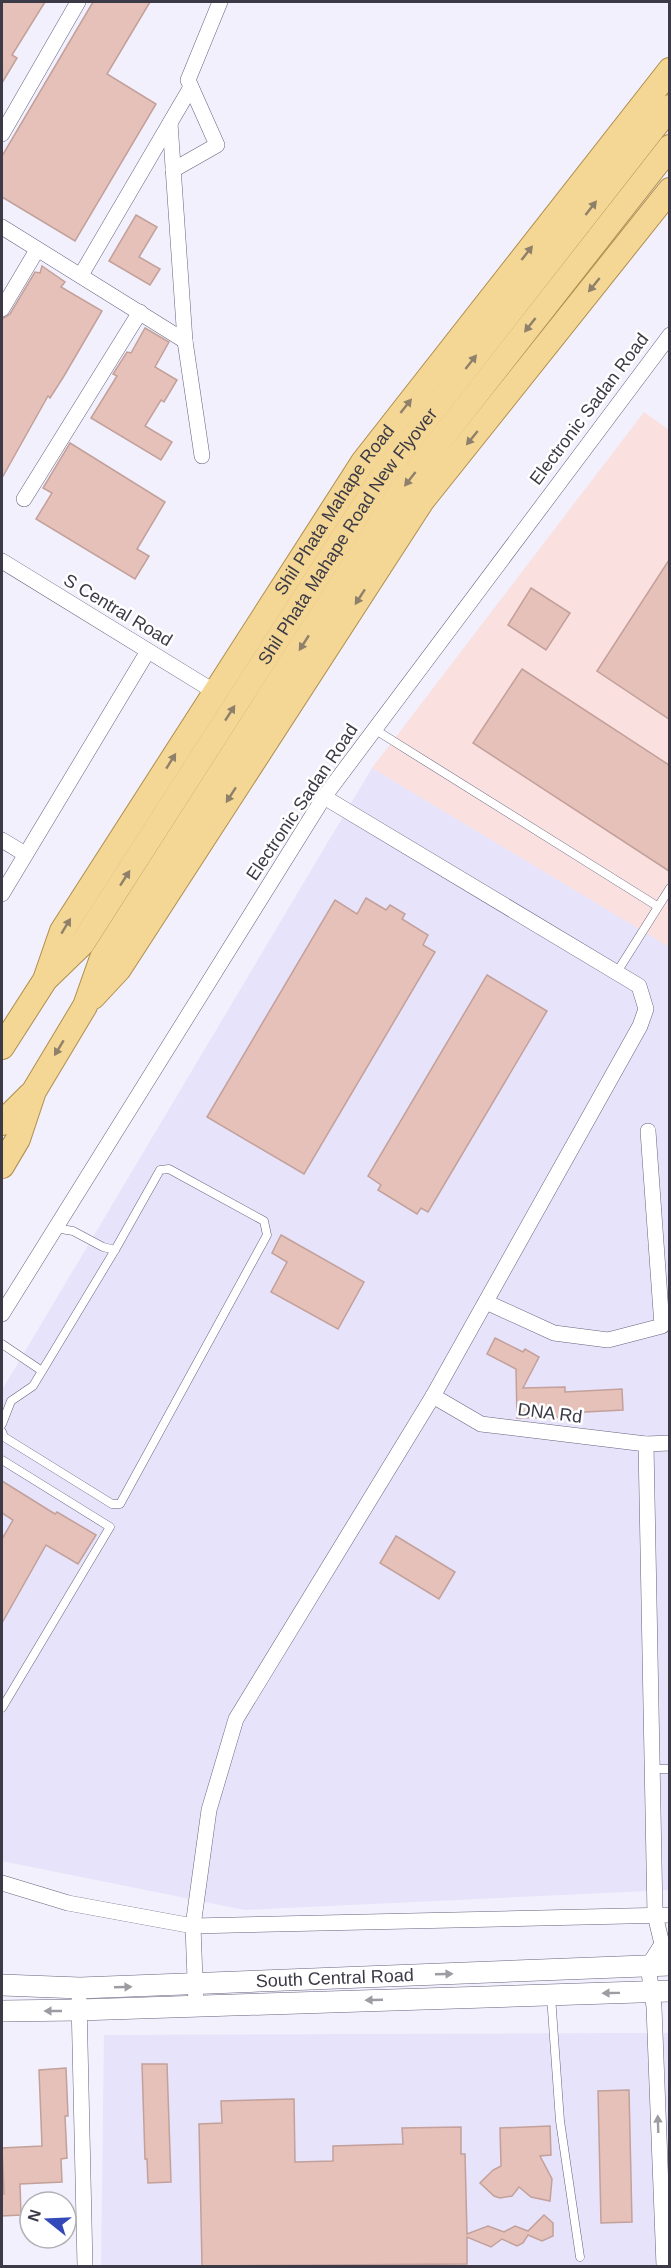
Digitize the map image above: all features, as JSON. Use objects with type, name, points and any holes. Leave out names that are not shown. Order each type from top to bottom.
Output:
[{"type":"main road","name":"Shil Phata Mahape Road","points":[[45,980],[62,931],[363,462],[669,70]]},
{"type":"main road","name":"Shil Phata Mahape Road New Flyover","points":[[85,1006],[92,951],[383,475],[669,107]]},
{"type":"main road","name":"Shil Phata Mahape Road New Flyover","points":[[45,980],[92,951],[402,489],[669,147]]},
{"type":"main road","points":[[2,1166],[18,1139],[34,1091],[85,1006],[119,969],[422,501],[669,190]]},
{"type":"main road","points":[[2,1047],[45,980]]},
{"type":"main road","points":[[2,1123],[34,1091]]},
{"type":"main road","name":"South Central Road","points":[[2,1985],[80,1988],[669,1965]]},
{"type":"main road","name":"South Central Road","points":[[2,2011],[661,1992]]},
{"type":"street","points":[[2,134],[78,2]]},
{"type":"street","points":[[173,170],[217,145],[188,80],[220,2]]},
{"type":"street","points":[[81,275],[192,87]]},
{"type":"street","points":[[170,123],[185,341],[202,456]]},
{"type":"street","points":[[2,227],[185,341]]},
{"type":"street","points":[[2,309],[37,250]]},
{"type":"street","points":[[24,499],[140,312]]},
{"type":"street","name":"Electronic Sadan Road","points":[[2,1314],[324,797],[669,335]]},
{"type":"street","name":"S Central Road","points":[[2,561],[215,692]]},
{"type":"street","points":[[2,894],[148,651]]},
{"type":"street","points":[[196,2006],[193,1926],[209,1810],[236,1719],[434,1396],[640,1026],[646,1009],[639,986],[324,797]]},
{"type":"street","points":[[2,840],[25,855]]},
{"type":"street","points":[[486,1302],[554,1333],[608,1340],[662,1326],[648,1131]]},
{"type":"street","name":"DNA Rd","points":[[434,1396],[481,1424],[646,1444],[669,1443]]},
{"type":"street","points":[[646,1444],[652,1769],[666,1948],[648,1966],[661,1992],[664,2266]]},
{"type":"street","points":[[2,1883],[68,1903],[193,1926],[662,1915]]},
{"type":"street","points":[[80,1988],[85,2266]]},
{"type":"lane","points":[[374,729],[657,906]]},
{"type":"lane","points":[[617,972],[669,888]]},
{"type":"lane","points":[[2,1424],[11,1401],[33,1386],[160,1170],[169,1169],[264,1221],[267,1235],[120,1504],[112,1504],[4,1437],[2,1432]]},
{"type":"lane","points":[[55,1228],[74,1231],[103,1247],[115,1250]]},
{"type":"lane","points":[[2,1344],[42,1371]]},
{"type":"lane","points":[[2,1460],[110,1527],[2,1708]]},
{"type":"lane","points":[[652,1769],[669,1769]]},
{"type":"lane","points":[[551,1994],[560,2121],[580,2257]]},
{"type":"shaded area","points":[[644,412],[669,430],[669,947],[372,768]]},
{"type":"shaded area","points":[[372,768],[669,946],[669,1890],[245,1910],[2,1861],[2,1390]]},
{"type":"shaded area","points":[[669,2033],[669,2266],[101,2266],[104,2035]]},
{"type":"building","points":[[2,2],[45,2],[12,55],[17,58],[2,83]]},
{"type":"building","points":[[93,2],[150,2],[107,74],[156,104],[75,241],[2,197],[2,156]]},
{"type":"building","points":[[136,215],[157,227],[139,257],[160,269],[150,285],[109,261]]},
{"type":"building","points":[[42,266],[65,282],[61,287],[102,311],[50,398],[48,396],[2,478],[2,319],[10,314],[35,272],[40,273]]},
{"type":"building","points":[[145,328],[169,342],[155,367],[177,380],[164,402],[161,400],[145,426],[172,442],[161,460],[91,418],[117,376],[113,374],[127,352],[131,353]]},
{"type":"building","points":[[70,443],[165,502],[137,549],[149,556],[135,579],[36,519],[52,493],[43,488]]},
{"type":"building","points":[[669,560],[669,719],[597,671]]},
{"type":"building","points":[[531,588],[570,613],[546,650],[508,625]]},
{"type":"building","points":[[522,669],[669,765],[669,871],[473,743]]},
{"type":"building","points":[[366,898],[386,910],[390,905],[405,914],[402,919],[428,935],[423,945],[435,952],[304,1174],[207,1117],[335,900],[357,914]]},
{"type":"building","points":[[487,975],[547,1011],[428,1212],[421,1208],[417,1214],[378,1190],[381,1185],[368,1176]]},
{"type":"building","points":[[281,1235],[364,1282],[338,1329],[271,1292],[287,1262],[272,1253]]},
{"type":"building","points":[[495,1338],[539,1357],[523,1388],[565,1387],[565,1392],[622,1389],[623,1410],[566,1413],[566,1417],[517,1418],[516,1369],[487,1354]]},
{"type":"building","points":[[2,1481],[55,1514],[57,1512],[96,1535],[78,1564],[46,1545],[2,1623],[2,1539],[13,1520],[2,1513]]},
{"type":"building","points":[[396,1536],[455,1572],[439,1599],[380,1563]]},
{"type":"building","points":[[142,2064],[167,2064],[171,2182],[148,2183]]},
{"type":"building","points":[[66,2068],[67,2158],[61,2159],[62,2182],[20,2184],[18,2215],[2,2216],[2,2194],[4,2194],[2,2148],[42,2146],[39,2070]]},
{"type":"building","points":[[629,2090],[632,2222],[601,2223],[598,2091]]},
{"type":"building","points":[[294,2099],[295,2162],[333,2161],[333,2146],[403,2144],[402,2128],[461,2127],[461,2154],[465,2154],[467,2234],[488,2226],[504,2232],[515,2226],[528,2231],[544,2215],[553,2223],[553,2236],[542,2241],[528,2235],[523,2243],[517,2246],[502,2239],[491,2247],[467,2237],[467,2264],[202,2266],[199,2124],[222,2123],[221,2101]]},
{"type":"building","points":[[550,2126],[551,2155],[540,2156],[552,2179],[550,2201],[531,2197],[519,2187],[512,2196],[500,2198],[494,2196],[480,2183],[493,2170],[501,2166],[500,2128]]}]
